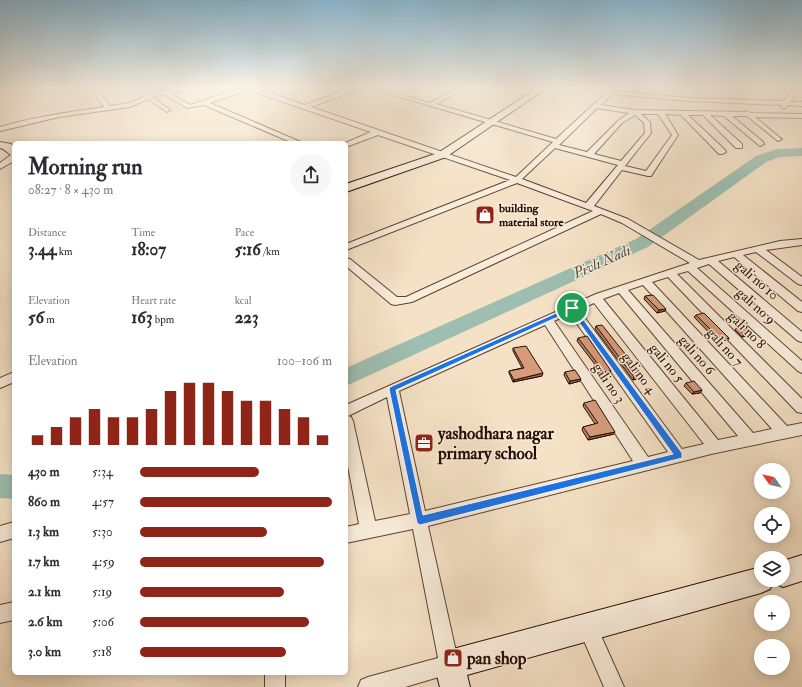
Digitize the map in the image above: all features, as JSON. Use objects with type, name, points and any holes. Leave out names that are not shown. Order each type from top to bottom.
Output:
[{"type":"street","points":[[0,129],[37,119]]},
{"type":"street","points":[[245,119],[294,141]]},
{"type":"street","points":[[341,119],[517,180],[601,211],[625,221],[700,263]]},
{"type":"street","points":[[478,119],[648,174],[675,135],[665,119]]},
{"type":"street","points":[[348,187],[442,155],[498,119]]},
{"type":"street","points":[[348,246],[517,180],[583,119]]},
{"type":"street","points":[[589,155],[624,119]]},
{"type":"street","points":[[588,207],[648,133],[647,122],[643,119]]},
{"type":"street","points":[[689,119],[722,152]]},
{"type":"street","points":[[710,119],[738,146]]},
{"type":"street","points":[[732,119],[760,144]]},
{"type":"street","points":[[754,119],[778,139]]},
{"type":"street","points":[[348,144],[378,132]]},
{"type":"street","points":[[0,145],[7,146],[12,151]]},
{"type":"street","points":[[0,167],[12,159]]},
{"type":"street","points":[[348,263],[395,301],[408,300],[601,211]]},
{"type":"street","points":[[348,410],[596,298],[700,263],[780,244],[802,242]]},
{"type":"street","points":[[758,249],[802,282]]},
{"type":"street","points":[[736,254],[802,308]]},
{"type":"street","name":"gali no 10","points":[[700,263],[802,338]]},
{"type":"street","name":"gali no 9","points":[[700,263],[802,368]]},
{"type":"street","name":"gali no 8","points":[[670,273],[802,408]]},
{"type":"street","name":"gali no 7","points":[[645,281],[784,433]]},
{"type":"street","name":"gali no 6","points":[[621,289],[750,440]]},
{"type":"street","name":"gali no 5","points":[[596,298],[715,447]]},
{"type":"street","name":"gali no 4","points":[[572,308],[679,456]]},
{"type":"street","name":"gali no 3","points":[[547,320],[644,464]]},
{"type":"street","points":[[0,383],[12,378]]},
{"type":"street","points":[[392,389],[452,676]]},
{"type":"street","points":[[348,535],[420,520],[715,447],[802,429]]},
{"type":"street","points":[[348,431],[369,531]]},
{"type":"street","points":[[0,534],[12,531]]},
{"type":"street","points":[[790,572],[802,568]]},
{"type":"street","points":[[368,687],[452,676],[587,627],[754,582]]},
{"type":"street","points":[[0,614],[12,611]]},
{"type":"street","points":[[587,627],[614,687]]},
{"type":"street","points":[[275,675],[275,687]]},
{"type":"building","points":[[653,295],[666,309],[659,310],[645,296]]},
{"type":"building","points":[[704,313],[729,338],[721,340],[696,315]]},
{"type":"building","points":[[602,325],[642,375],[634,377],[596,326]]},
{"type":"building","points":[[746,325],[748,334],[744,334],[737,327]]},
{"type":"building","points":[[587,336],[611,371],[604,372],[578,338]]},
{"type":"building","points":[[526,346],[543,373],[514,380],[509,371],[524,368],[513,348]]},
{"type":"building","points":[[575,370],[581,379],[570,381],[565,372]]},
{"type":"building","points":[[694,381],[702,390],[694,392],[686,383]]},
{"type":"building","points":[[595,400],[615,432],[590,437],[583,427],[598,423],[584,403]]},
{"type":"waterway","name":"Pivli Nadi","points":[[348,377],[642,243],[761,159],[777,153],[802,152]]},
{"type":"waterway","name":"Pivli Nadi","points":[[0,486],[12,487]]},
{"type":"place","name":"building material store","points":[[485,215]]},
{"type":"place","name":"yashodhara nagar primary school","points":[[424,443]]},
{"type":"place","name":"pan shop","points":[[453,658]]},
{"type":"route","points":[[572,308],[679,456],[420,520],[399,415],[392,389],[572,308]]}]
